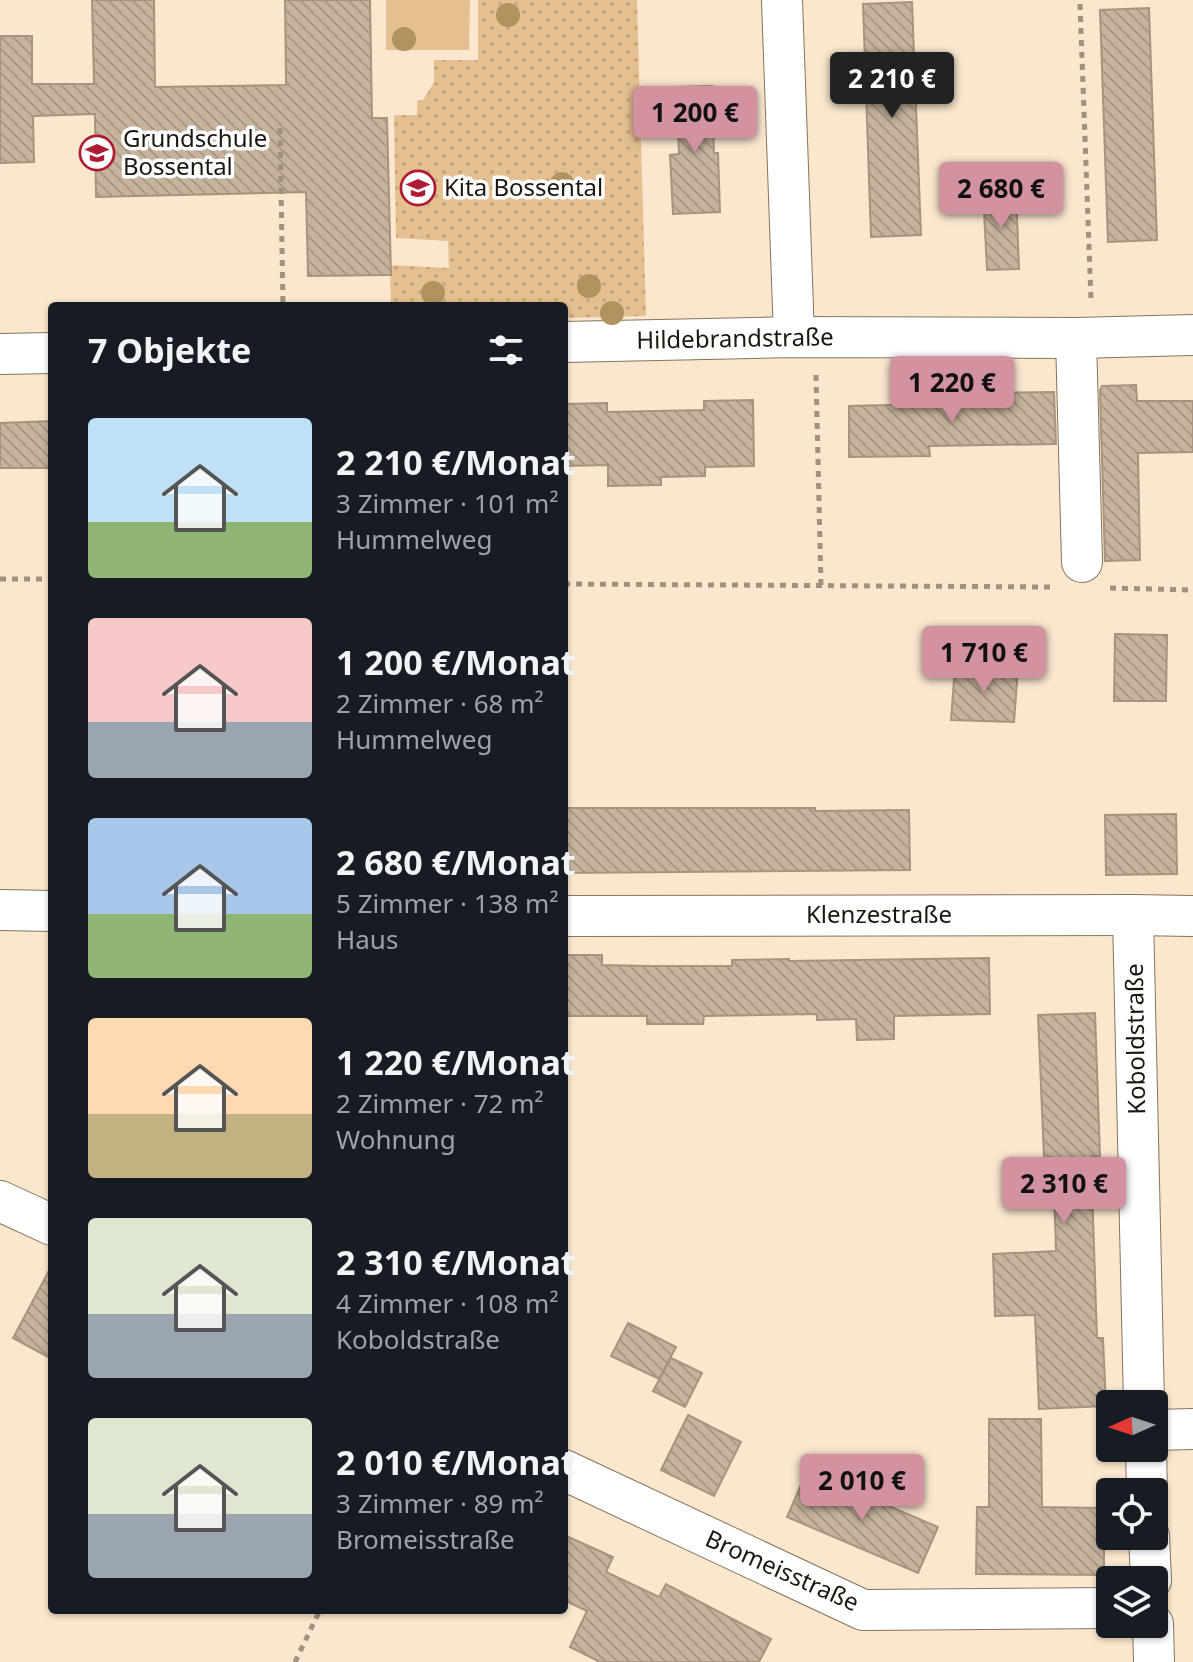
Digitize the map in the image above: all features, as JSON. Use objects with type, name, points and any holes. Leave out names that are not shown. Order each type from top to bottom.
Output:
[{"type":"street","points":[[782,0],[804,338]]},
{"type":"street","name":"Hildebrandstraße","points":[[568,342],[1193,335]]},
{"type":"street","points":[[1078,579],[1084,337]]},
{"type":"street","points":[[0,354],[48,353]]},
{"type":"street","points":[[0,910],[48,911]]},
{"type":"street","name":"Koboldstraße","points":[[1133,915],[1144,1390]]},
{"type":"street","name":"Klenzestraße","points":[[568,916],[1193,916]]},
{"type":"street","points":[[0,1201],[48,1223]]},
{"type":"street","points":[[1168,1430],[1193,1429]]},
{"type":"street","name":"Bromeisstraße","points":[[568,1472],[863,1610],[1096,1608]]},
{"type":"street","points":[[1153,1638],[1154,1662]]},
{"type":"path","points":[[1080,4],[1084,337]]},
{"type":"path","points":[[280,128],[283,302]]},
{"type":"path","points":[[804,338],[821,586]]},
{"type":"path","points":[[0,579],[48,579]]},
{"type":"path","points":[[568,584],[821,586],[1078,579],[1193,590]]},
{"type":"path","points":[[295,1662],[318,1614]]},
{"type":"shaded area","points":[[386,0],[470,0],[469,50],[386,50]]},
{"type":"shaded area","points":[[478,0],[637,0],[646,316],[568,318],[568,302],[391,302],[390,265],[449,268],[448,241],[396,238],[394,115],[417,115],[417,101],[423,100],[434,82],[434,60],[478,60]]},
{"type":"building","points":[[92,0],[154,0],[155,87],[286,85],[285,0],[370,0],[372,118],[387,118],[391,275],[308,276],[306,192],[96,197],[95,114],[33,116],[34,162],[0,163],[0,36],[32,36],[32,84],[94,84]]},
{"type":"building","points":[[912,2],[921,235],[871,237],[863,4]]},
{"type":"building","points":[[1149,8],[1157,240],[1108,242],[1100,10]]},
{"type":"building","points":[[712,86],[720,212],[673,214],[670,155],[679,154],[676,87]]},
{"type":"building","points":[[1016,189],[1019,269],[987,270],[983,191]]},
{"type":"building","points":[[1136,385],[1137,401],[1193,401],[1193,452],[1138,453],[1140,560],[1105,561],[1100,391],[1102,386]]},
{"type":"building","points":[[1054,392],[1056,444],[929,446],[930,456],[849,457],[849,406],[928,404],[928,394]]},
{"type":"building","points":[[753,400],[754,466],[705,467],[705,476],[661,477],[661,485],[608,486],[608,465],[568,466],[568,404],[607,403],[607,412],[704,410],[704,401]]},
{"type":"building","points":[[48,421],[48,468],[0,468],[0,423]]},
{"type":"building","points":[[1115,634],[1167,635],[1166,701],[1114,701]]},
{"type":"building","points":[[955,666],[1018,669],[1014,722],[951,720]]},
{"type":"building","points":[[568,808],[909,810],[910,870],[568,873]]},
{"type":"building","points":[[1176,814],[1177,874],[1106,875],[1105,815]]},
{"type":"building","points":[[568,955],[602,955],[602,965],[648,966],[732,966],[732,960],[989,958],[990,1014],[894,1016],[894,1039],[857,1040],[856,1019],[817,1020],[817,1014],[704,1016],[703,1024],[647,1024],[647,1016],[568,1016]]},
{"type":"building","points":[[1095,1013],[1100,1156],[1091,1156],[1097,1338],[1103,1338],[1105,1390],[1096,1390],[1096,1406],[1039,1409],[1035,1315],[995,1316],[993,1254],[1056,1251],[1053,1157],[1044,1158],[1038,1015]]},
{"type":"building","points":[[48,1272],[48,1357],[13,1338]]},
{"type":"building","points":[[628,1323],[676,1347],[659,1379],[611,1356]]},
{"type":"building","points":[[671,1358],[702,1373],[685,1407],[653,1391]]},
{"type":"building","points":[[688,1415],[741,1442],[714,1496],[661,1470]]},
{"type":"building","points":[[989,1419],[1041,1419],[1042,1507],[1096,1508],[1096,1550],[1104,1550],[1104,1566],[1096,1566],[1096,1575],[976,1574],[977,1507],[989,1507]]},
{"type":"building","points":[[807,1471],[938,1527],[918,1573],[787,1517]]},
{"type":"building","points":[[568,1537],[613,1557],[606,1572],[659,1597],[666,1584],[771,1639],[759,1662],[600,1662],[570,1647],[587,1611],[568,1602]]},
{"type":"place","name":"Grundschule Bossental","points":[[97,153]]},
{"type":"place","name":"Kita Bossental","points":[[418,188]]}]
